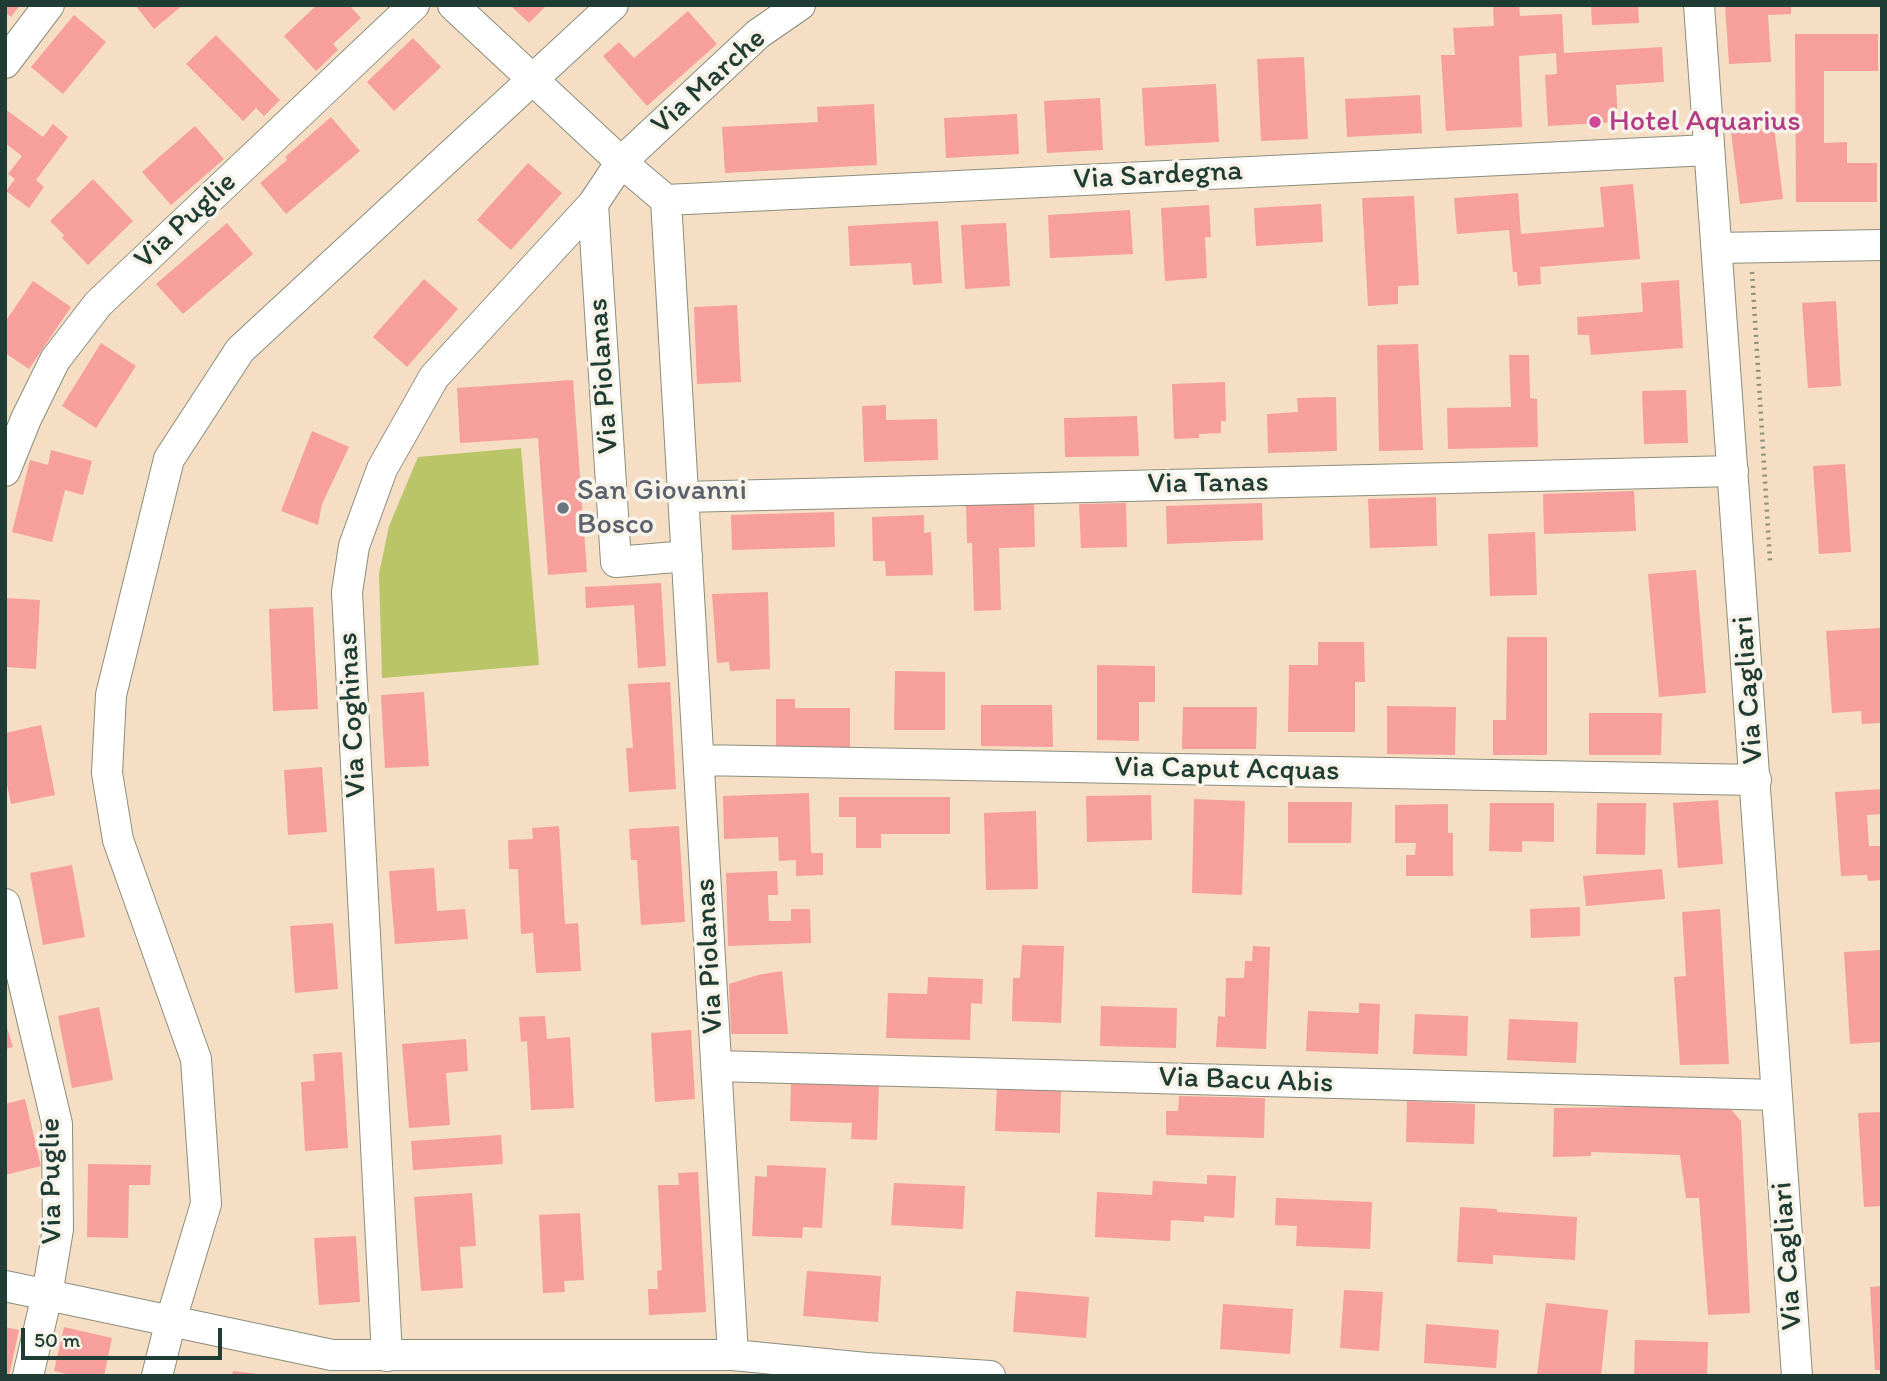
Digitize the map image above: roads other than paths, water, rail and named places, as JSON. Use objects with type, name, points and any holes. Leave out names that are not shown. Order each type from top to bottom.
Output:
[{"type":"street","points":[[5,63],[49,5]]},
{"type":"street","name":"Via Puglie","points":[[5,471],[26,419],[55,360],[98,304],[414,5]]},
{"type":"street","points":[[453,5],[621,162],[666,200]]},
{"type":"street","points":[[157,1376],[206,1204],[196,1059],[118,840],[107,773],[111,695],[169,459],[240,350],[613,5]]},
{"type":"street","name":"Via Marche","points":[[621,162],[758,34],[800,5]]},
{"type":"street","name":"Via Cagliari","points":[[1699,5],[1797,1376]]},
{"type":"street","name":"Via Sardegna","points":[[666,200],[1709,150]]},
{"type":"street","name":"Via Coghinas","points":[[387,1356],[347,592],[354,546],[382,468],[433,377],[593,204],[621,162]]},
{"type":"street","name":"Via Piolanas","points":[[666,200],[733,1355]]},
{"type":"street","name":"Via Piolanas","points":[[593,204],[616,562],[687,556]]},
{"type":"street","points":[[1717,248],[1882,245]]},
{"type":"street","name":"Via Tanas","points":[[683,497],[1732,471]]},
{"type":"street","name":"Via Caput Acquas","points":[[699,760],[1756,780]]},
{"type":"street","name":"Via Puglie","points":[[5,904],[57,1124],[58,1229],[47,1295],[28,1376]]},
{"type":"street","name":"Via Bacu Abis","points":[[716,1066],[1776,1095]]},
{"type":"street","points":[[5,1286],[332,1355],[733,1355],[865,1372],[990,1376]]},
{"type":"place","name":"Hotel Aquarius","points":[[1595,122]]},
{"type":"place","name":"San Giovanni Bosco","points":[[563,508]]}]
